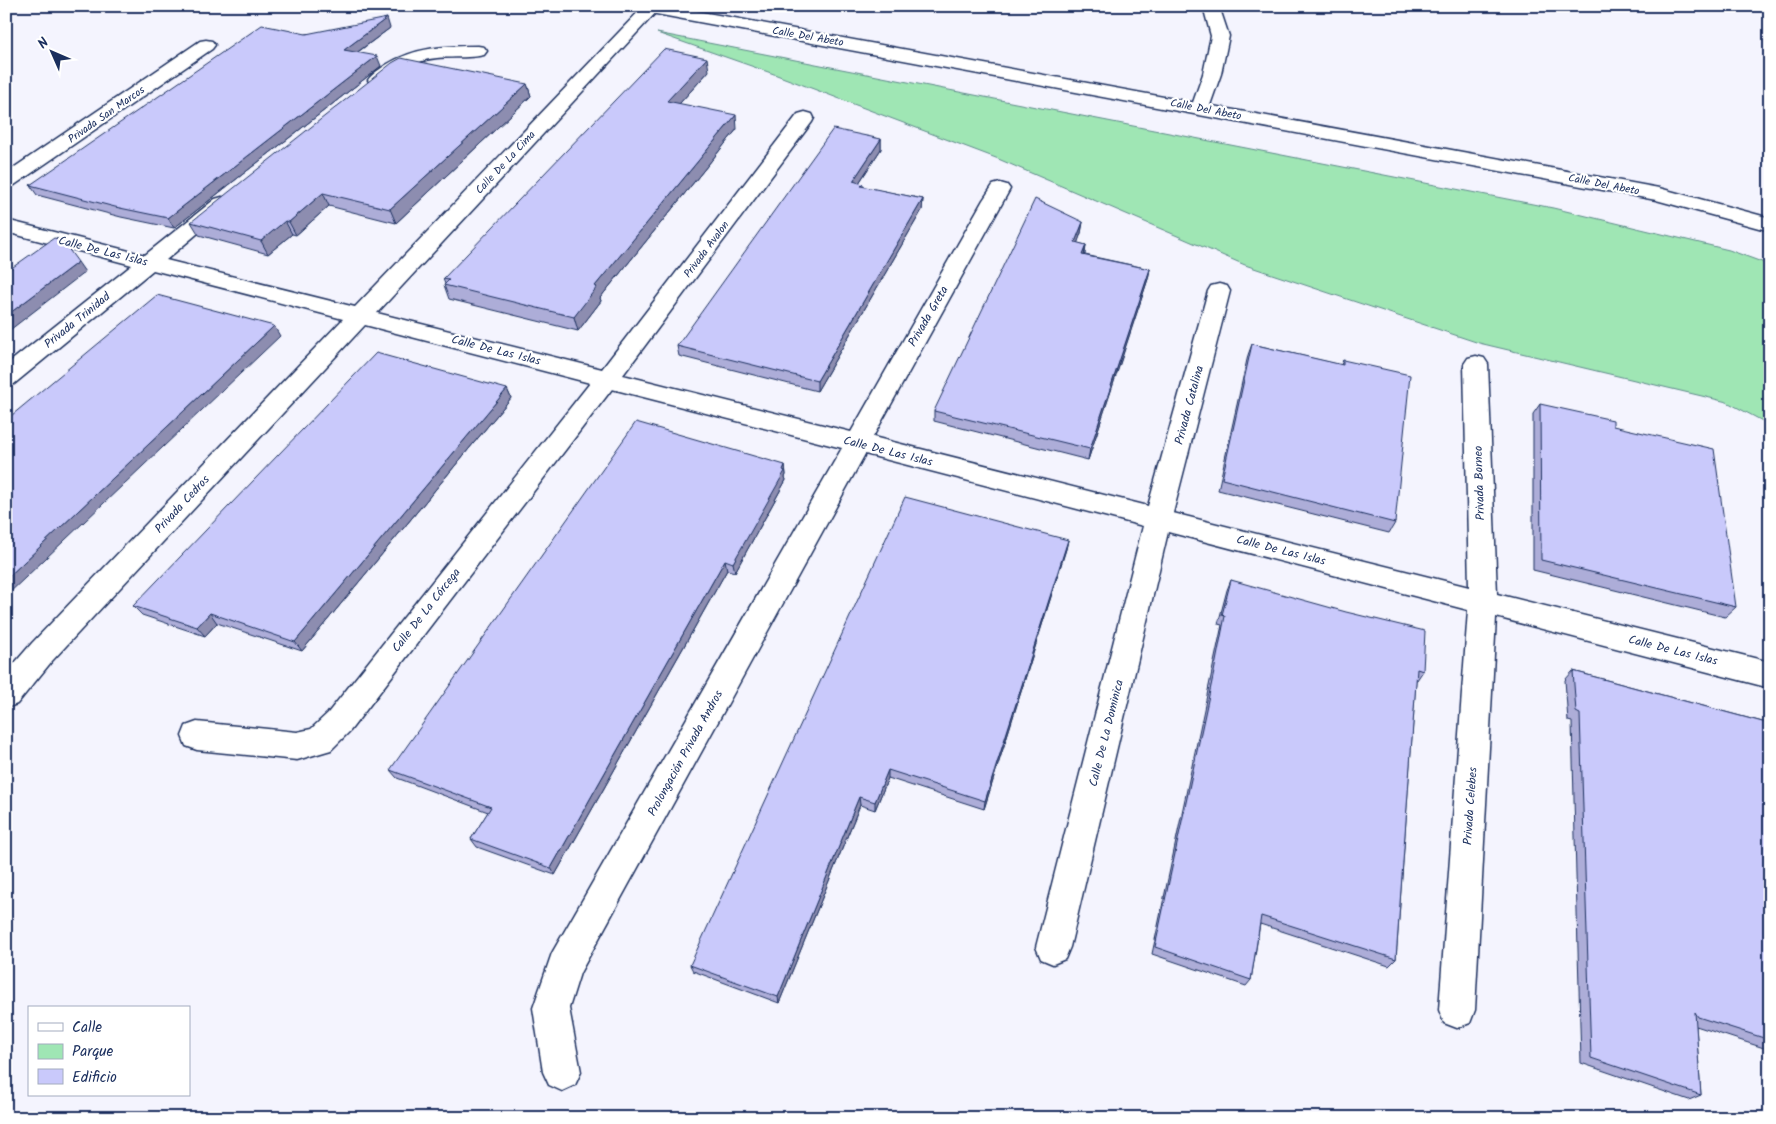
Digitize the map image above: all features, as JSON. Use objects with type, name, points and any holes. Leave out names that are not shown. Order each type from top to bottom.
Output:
[{"type":"street","points":[[1200,108],[1212,74],[1220,36],[1211,6]]},
{"type":"street","name":"Calle Del Abeto","points":[[646,7],[1659,194],[1770,225]]},
{"type":"street","name":"Calle De La Cima","points":[[360,316],[646,7]]},
{"type":"street","name":"Privada San Marcos","points":[[6,182],[206,45]]},
{"type":"street","points":[[367,88],[409,58],[431,52],[478,51]]},
{"type":"street","name":"Privada Avalon","points":[[605,378],[639,338],[805,118]]},
{"type":"street","name":"Privada Greta","points":[[857,443],[966,249],[982,216],[1000,189]]},
{"type":"street","name":"Privada Trinidad","points":[[6,378],[237,192]]},
{"type":"street","name":"Calle De Las Islas","points":[[6,226],[1770,675]]},
{"type":"street","name":"Privada Catalina","points":[[1158,519],[1219,291]]},
{"type":"street","name":"Privada Cedros","points":[[6,695],[42,652],[360,316]]},
{"type":"street","name":"Privada Borneo","points":[[1476,364],[1483,602]]},
{"type":"street","name":"Calle De La Córcega","points":[[197,736],[297,746],[320,740],[339,722],[605,378]]},
{"type":"street","name":"Prolongación Privada Andros","points":[[562,1072],[551,1008],[565,966],[857,443]]},
{"type":"street","name":"Calle De La Dominica","points":[[1053,947],[1158,519]]},
{"type":"street","name":"Privada Celebes","points":[[1457,1010],[1483,602]]},
{"type":"green space","points":[[657,33],[1553,208],[1729,250],[1770,265],[1770,425],[1727,402],[1479,343],[1245,265],[996,158],[774,74]]},
{"type":"building","points":[[387,18],[344,50],[377,56],[168,218],[115,207],[30,185],[262,25],[306,34]]},
{"type":"building","points":[[664,49],[707,58],[667,101],[736,115],[595,286],[597,287],[574,317],[444,285],[449,280],[443,279]]},
{"type":"building","points":[[401,58],[527,84],[390,209],[323,193],[289,222],[285,221],[261,241],[191,222],[392,63]]},
{"type":"building","points":[[833,129],[881,139],[853,181],[863,184],[861,186],[923,199],[817,381],[677,346]]},
{"type":"building","points":[[1035,199],[1083,222],[1075,242],[1086,245],[1082,255],[1150,269],[1090,449],[934,411]]},
{"type":"building","points":[[54,238],[62,240],[78,262],[6,316],[6,272]]},
{"type":"building","points":[[157,295],[274,326],[6,579],[6,420]]},
{"type":"building","points":[[1252,344],[1343,365],[1343,360],[1410,375],[1395,523],[1222,479]]},
{"type":"building","points":[[376,353],[507,389],[295,642],[210,613],[197,627],[133,606]]},
{"type":"building","points":[[1540,404],[1613,420],[1613,426],[1714,449],[1736,607],[1541,560]]},
{"type":"building","points":[[636,422],[785,465],[783,470],[785,471],[733,563],[725,560],[551,868],[471,839],[491,807],[390,770]]},
{"type":"building","points":[[905,497],[1068,540],[985,801],[888,770],[875,802],[859,797],[778,997],[690,965]]},
{"type":"building","points":[[1231,580],[1346,612],[1425,631],[1423,671],[1417,669],[1396,959],[1261,916],[1251,980],[1155,947],[1214,672],[1225,616],[1222,615]]},
{"type":"building","points":[[1573,671],[1770,724],[1770,1040],[1698,1017],[1695,1012],[1701,1095],[1591,1058],[1580,714],[1576,712]]}]
